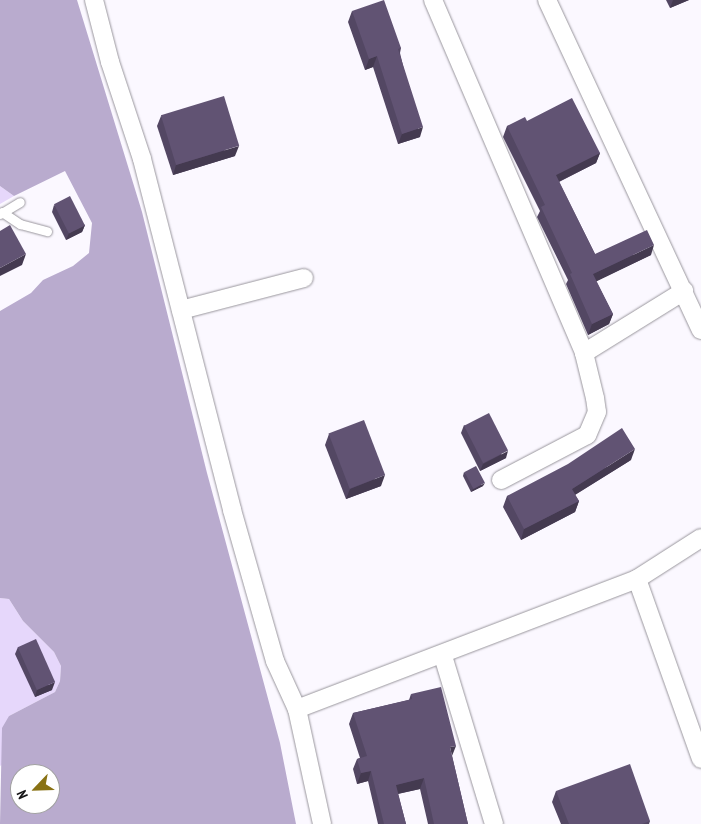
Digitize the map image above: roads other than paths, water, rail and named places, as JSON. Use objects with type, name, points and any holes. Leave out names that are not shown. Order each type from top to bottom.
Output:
[{"type":"street","points":[[94,0],[110,62],[142,159],[232,510],[275,661],[297,709],[322,824]]},
{"type":"street","points":[[433,0],[584,353],[597,412],[587,435],[501,480]]},
{"type":"street","points":[[547,0],[701,330]]},
{"type":"street","points":[[181,310],[304,278]]},
{"type":"street","points":[[584,353],[684,291]]},
{"type":"street","points":[[297,709],[443,656],[637,579],[701,538]]},
{"type":"street","points":[[637,579],[701,760]]},
{"type":"street","points":[[443,656],[494,824]]},
{"type":"lane","points":[[20,202],[1,213],[20,224],[47,231]]}]
